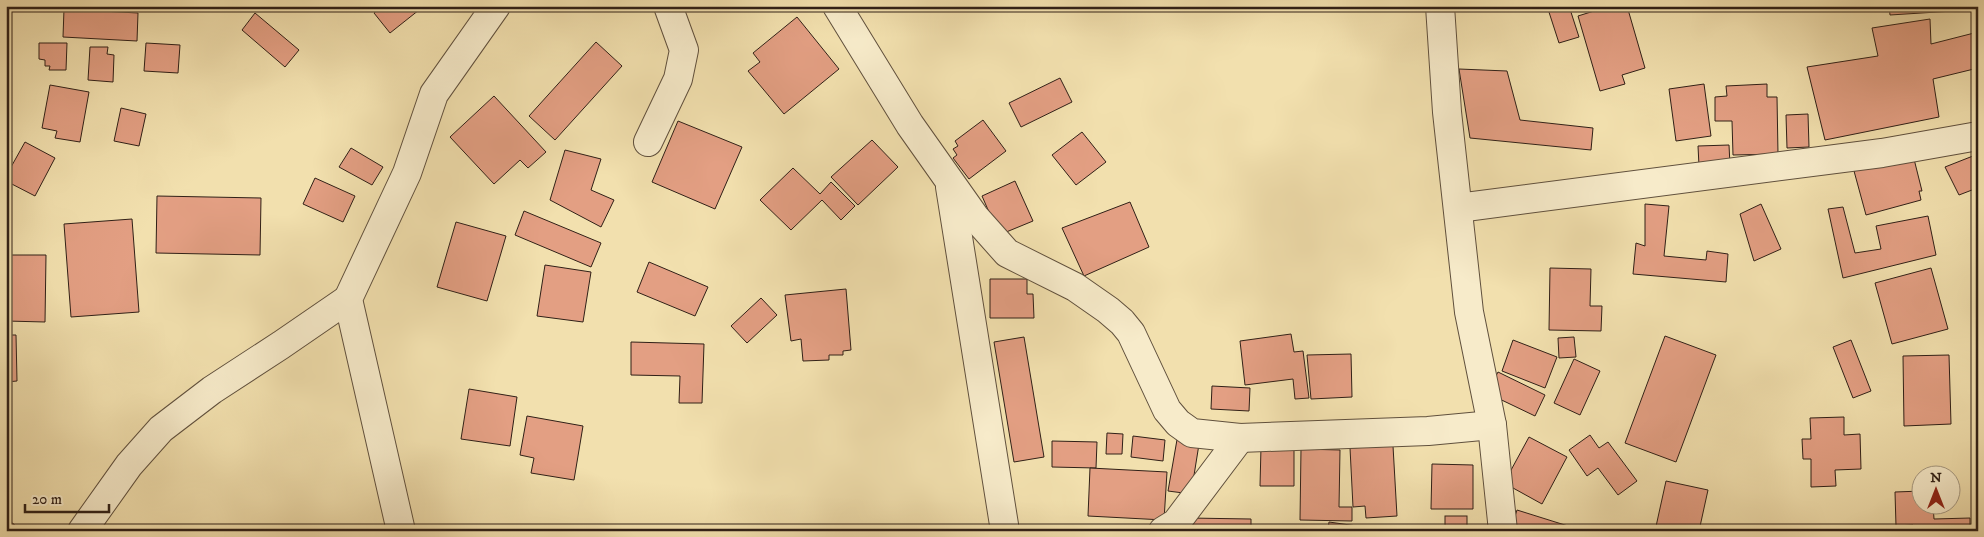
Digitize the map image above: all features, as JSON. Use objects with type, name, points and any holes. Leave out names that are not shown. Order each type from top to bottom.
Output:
[{"type":"street","points":[[82,531],[129,465],[161,429],[212,390],[348,299],[407,173],[434,94],[496,6]]},
{"type":"street","points":[[648,142],[678,79],[684,50],[668,6]]},
{"type":"street","points":[[837,6],[910,125],[976,216],[1006,253],[1075,288],[1108,310],[1122,322],[1131,333],[1167,410],[1178,423],[1192,433],[1240,438],[1428,431],[1492,425]]},
{"type":"street","points":[[1440,6],[1447,112],[1469,312],[1492,425],[1503,531]]},
{"type":"street","points":[[1458,208],[1882,153],[1978,136]]},
{"type":"street","points":[[949,179],[1005,531]]},
{"type":"street","points":[[348,299],[402,530]]},
{"type":"street","points":[[1163,531],[1176,523],[1240,438]]},
{"type":"building","points":[[382,6],[424,6],[390,33],[374,13]]},
{"type":"building","points":[[1547,6],[1569,6],[1579,37],[1559,43]]},
{"type":"building","points":[[1610,6],[1627,6],[1645,68],[1622,75],[1625,84],[1600,91],[1578,16]]},
{"type":"building","points":[[1889,6],[1953,6],[1953,11],[1890,15]]},
{"type":"building","points":[[64,9],[138,13],[137,41],[63,37]]},
{"type":"building","points":[[255,13],[299,50],[285,67],[242,30]]},
{"type":"building","points":[[797,17],[839,69],[784,114],[748,71],[760,62],[753,53]]},
{"type":"building","points":[[1930,19],[1931,44],[1978,32],[1978,68],[1933,79],[1939,117],[1825,140],[1807,67],[1878,56],[1872,28]]},
{"type":"building","points":[[596,42],[622,66],[555,140],[529,116]]},
{"type":"building","points":[[39,43],[67,43],[66,70],[49,70],[50,66],[45,66],[45,60],[39,59]]},
{"type":"building","points":[[146,43],[180,45],[178,73],[144,71]]},
{"type":"building","points":[[90,47],[108,47],[107,54],[114,55],[113,82],[88,80]]},
{"type":"building","points":[[1459,69],[1507,71],[1520,120],[1593,128],[1591,150],[1470,138]]},
{"type":"building","points":[[1060,78],[1072,102],[1021,127],[1009,103]]},
{"type":"building","points":[[1704,84],[1711,136],[1676,141],[1669,89]]},
{"type":"building","points":[[1767,84],[1767,97],[1777,97],[1778,154],[1733,155],[1732,121],[1715,121],[1715,97],[1727,96],[1726,86]]},
{"type":"building","points":[[50,85],[89,92],[80,142],[55,138],[57,131],[42,128]]},
{"type":"building","points":[[494,96],[546,152],[528,168],[520,160],[494,184],[450,137]]},
{"type":"building","points":[[121,108],[146,114],[139,146],[114,141]]},
{"type":"building","points":[[1808,114],[1809,147],[1787,148],[1786,115]]},
{"type":"building","points":[[983,120],[1006,151],[969,179],[953,158],[957,155],[953,149],[958,146],[955,141]]},
{"type":"building","points":[[678,121],[742,147],[715,209],[652,182]]},
{"type":"building","points":[[1082,132],[1106,162],[1076,185],[1052,155]]},
{"type":"building","points":[[872,140],[898,167],[858,205],[831,177]]},
{"type":"building","points":[[25,142],[55,158],[35,196],[6,181],[6,176]]},
{"type":"building","points":[[1729,145],[1730,165],[1699,166],[1698,146]]},
{"type":"building","points":[[6,148],[12,151],[6,163]]},
{"type":"building","points":[[351,148],[383,167],[372,185],[339,167]]},
{"type":"building","points":[[565,150],[601,159],[591,190],[614,200],[601,227],[550,200]]},
{"type":"building","points":[[1978,154],[1978,200],[1972,190],[1959,195],[1945,167]]},
{"type":"building","points":[[1913,155],[1922,191],[1919,191],[1921,200],[1866,215],[1854,171]]},
{"type":"building","points":[[793,168],[820,194],[831,182],[855,206],[841,220],[822,200],[791,230],[760,200]]},
{"type":"building","points":[[315,178],[355,196],[343,222],[303,204]]},
{"type":"building","points":[[1015,181],[1033,221],[999,235],[982,196]]},
{"type":"building","points":[[157,196],[261,198],[260,255],[156,253]]},
{"type":"building","points":[[1130,202],[1149,247],[1084,276],[1062,228]]},
{"type":"building","points":[[1645,204],[1669,206],[1664,256],[1706,260],[1707,251],[1728,254],[1726,282],[1633,274],[1636,243],[1645,246]]},
{"type":"building","points":[[1761,204],[1781,249],[1754,261],[1740,214]]},
{"type":"building","points":[[1843,207],[1855,253],[1881,249],[1876,226],[1928,216],[1936,255],[1843,278],[1828,209]]},
{"type":"building","points":[[524,211],[601,243],[591,267],[515,235]]},
{"type":"building","points":[[132,219],[139,312],[71,317],[64,224]]},
{"type":"building","points":[[456,222],[506,236],[487,301],[437,287]]},
{"type":"building","points":[[6,255],[46,255],[45,322],[6,321]]},
{"type":"building","points":[[649,262],[708,287],[695,316],[637,292]]},
{"type":"building","points":[[545,265],[591,272],[583,322],[537,316]]},
{"type":"building","points":[[1550,268],[1591,269],[1590,306],[1602,306],[1601,331],[1549,330]]},
{"type":"building","points":[[1931,268],[1948,329],[1892,344],[1875,283]]},
{"type":"building","points":[[990,279],[1027,279],[1027,294],[1033,294],[1034,318],[990,318]]},
{"type":"building","points":[[846,289],[851,350],[843,351],[843,355],[829,355],[829,360],[803,361],[801,339],[791,341],[785,295]]},
{"type":"building","points":[[761,298],[777,315],[747,343],[731,326]]},
{"type":"building","points":[[1291,334],[1294,352],[1303,351],[1309,398],[1295,399],[1293,379],[1245,385],[1240,341]]},
{"type":"building","points":[[6,335],[16,335],[17,381],[6,382]]},
{"type":"building","points":[[1665,336],[1716,355],[1676,462],[1625,443]]},
{"type":"building","points":[[1024,337],[1044,457],[1014,462],[994,342]]},
{"type":"building","points":[[1574,337],[1576,357],[1559,358],[1558,338]]},
{"type":"building","points":[[1513,340],[1557,357],[1545,388],[1502,371]]},
{"type":"building","points":[[1851,340],[1871,391],[1853,398],[1833,347]]},
{"type":"building","points":[[631,342],[704,344],[702,403],[679,403],[680,376],[631,375]]},
{"type":"building","points":[[1351,354],[1352,397],[1311,399],[1307,355]]},
{"type":"building","points":[[1949,355],[1951,424],[1904,426],[1903,356]]},
{"type":"building","points":[[1574,359],[1600,371],[1580,415],[1554,403]]},
{"type":"building","points":[[1498,372],[1545,395],[1535,416],[1487,393]]},
{"type":"building","points":[[1212,386],[1250,388],[1249,411],[1211,409]]},
{"type":"building","points":[[469,389],[517,397],[510,446],[461,439]]},
{"type":"building","points":[[527,416],[583,426],[574,480],[531,473],[534,458],[520,455]]},
{"type":"building","points":[[1844,417],[1844,435],[1860,434],[1861,469],[1835,470],[1836,486],[1811,487],[1811,459],[1803,459],[1802,439],[1811,439],[1810,418]]},
{"type":"building","points":[[1107,433],[1123,434],[1122,454],[1106,454]]},
{"type":"building","points":[[1178,434],[1200,438],[1191,494],[1168,491]]},
{"type":"building","points":[[1590,435],[1599,448],[1608,442],[1637,481],[1618,495],[1598,468],[1587,476],[1569,450]]},
{"type":"building","points":[[1133,436],[1165,440],[1163,461],[1131,457]]},
{"type":"building","points":[[1529,437],[1567,457],[1542,504],[1504,483]]},
{"type":"building","points":[[1052,441],[1097,442],[1096,468],[1052,467]]},
{"type":"building","points":[[1393,446],[1397,516],[1366,518],[1365,506],[1353,507],[1350,448]]},
{"type":"building","points":[[1261,447],[1294,448],[1294,486],[1260,486]]},
{"type":"building","points":[[1301,449],[1340,450],[1339,507],[1352,507],[1352,521],[1300,520]]},
{"type":"building","points":[[1432,464],[1473,465],[1473,509],[1431,509]]},
{"type":"building","points":[[1090,468],[1167,472],[1164,520],[1088,516]]},
{"type":"building","points":[[1666,481],[1708,490],[1699,531],[1655,531]]},
{"type":"building","points":[[1912,491],[1912,514],[1934,514],[1934,519],[1970,518],[1970,531],[1914,531],[1913,525],[1896,526],[1895,492]]},
{"type":"building","points":[[1517,510],[1584,531],[1526,531],[1512,526]]},
{"type":"building","points":[[1445,516],[1467,516],[1467,531],[1445,531]]},
{"type":"building","points":[[6,517],[21,531],[6,531]]},
{"type":"building","points":[[1189,518],[1251,519],[1251,531],[1189,531]]},
{"type":"building","points":[[1329,522],[1357,526],[1356,531],[1313,531],[1313,527],[1328,529]]},
{"type":"building","points":[[1128,527],[1129,531],[1103,531]]}]
